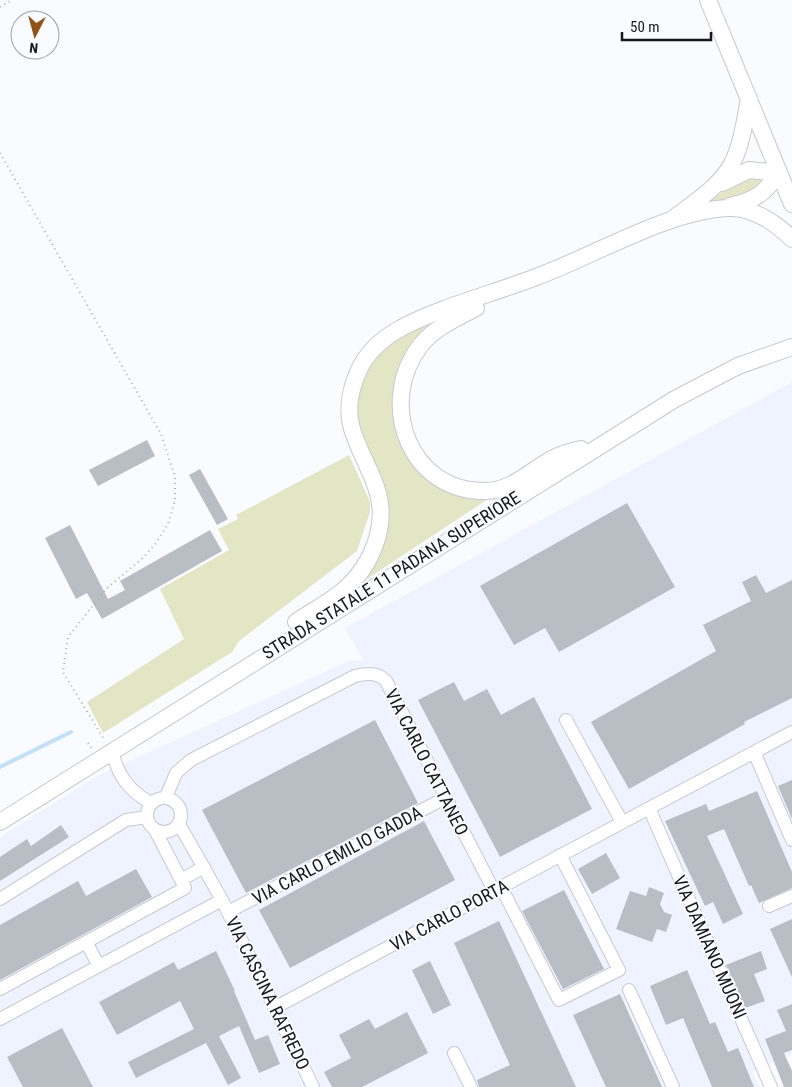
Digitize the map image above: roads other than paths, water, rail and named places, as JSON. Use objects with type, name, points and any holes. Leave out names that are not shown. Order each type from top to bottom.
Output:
[{"type":"main road","points":[[708,0],[792,204]]},
{"type":"main road","points":[[712,190],[738,155],[749,98]]},
{"type":"main road","points":[[669,221],[712,190],[743,172],[761,170],[779,173]]},
{"type":"main road","points":[[258,659],[283,630],[345,589],[366,564],[377,542],[380,517],[377,490],[353,433],[350,417],[352,388],[365,359],[380,342],[402,328],[539,277],[669,221],[744,203],[764,193],[779,173]]},
{"type":"main road","points":[[721,209],[738,209],[760,216],[792,239]]},
{"type":"main road","points":[[539,277],[440,328],[420,346],[408,366],[399,399],[401,420],[409,445],[425,465],[443,480],[463,488],[485,491],[510,486],[555,457],[604,441]]},
{"type":"main road","name":"STRADA STATALE 11 PADANA SUPERIORE","points":[[0,822],[604,441],[706,382],[744,364],[792,347]]},
{"type":"street","name":"VIA CARLO CATTANEO","points":[[166,797],[176,773],[185,764],[355,676],[378,675],[386,681],[445,798],[559,1000],[619,970],[560,855]]},
{"type":"street","points":[[566,720],[622,822]]},
{"type":"street","name":"VIA CARLO PORTA","points":[[276,1007],[792,732]]},
{"type":"street","points":[[112,751],[116,767],[134,794],[151,803],[166,797],[178,805],[181,814],[179,824],[166,832],[156,830]]},
{"type":"street","points":[[754,752],[792,840]]},
{"type":"street","name":"VIA CARLO EMILIO GADDA","points":[[228,912],[445,798]]},
{"type":"street","points":[[147,817],[151,803]]},
{"type":"street","name":"VIA DAMIANO MUONI","points":[[649,808],[772,1087]]},
{"type":"street","points":[[0,989],[185,888],[156,830],[147,817]]},
{"type":"street","points":[[0,899],[126,820],[147,817]]},
{"type":"street","name":"VIA CASCINA RAFREDO","points":[[179,824],[222,900],[276,1007],[313,1087]]},
{"type":"street","points":[[181,880],[204,868]]},
{"type":"street","points":[[769,906],[792,896]]},
{"type":"street","points":[[0,1020],[222,900]]},
{"type":"street","points":[[86,942],[99,966]]},
{"type":"street","points":[[629,990],[673,1087]]},
{"type":"street","points":[[454,1053],[470,1087]]},
{"type":"waterway","points":[[0,767],[71,732]]}]
